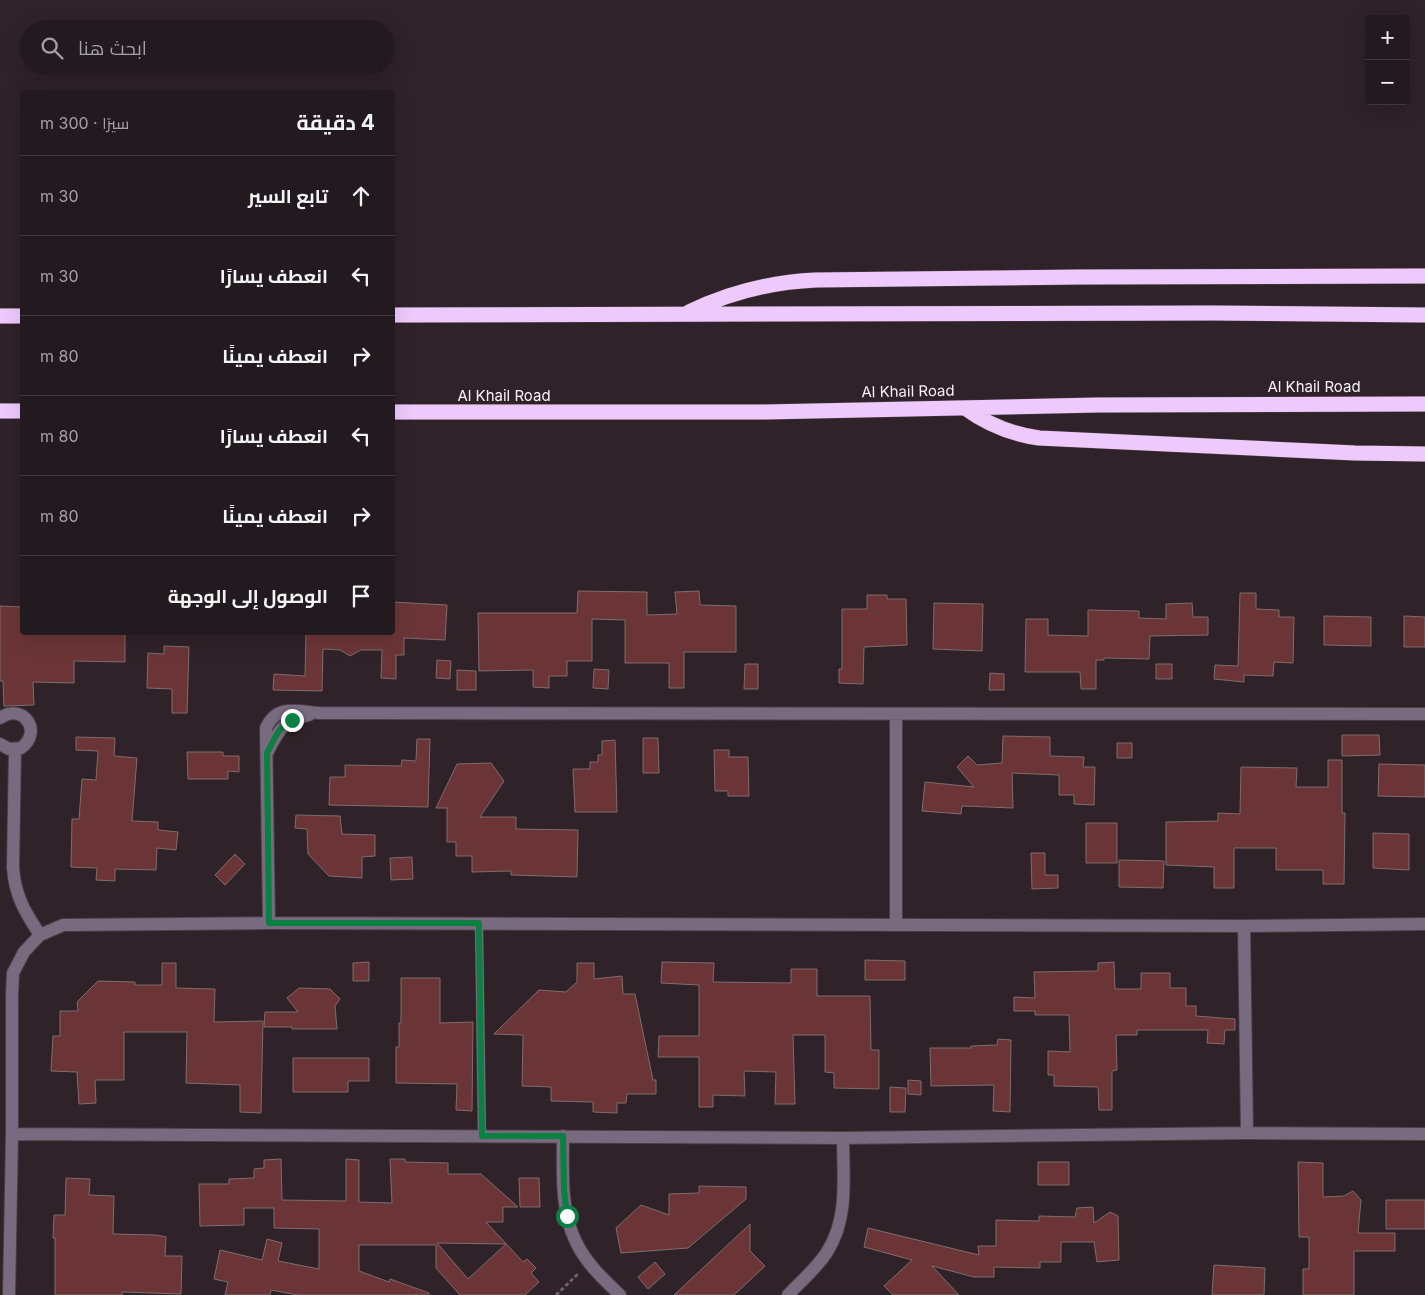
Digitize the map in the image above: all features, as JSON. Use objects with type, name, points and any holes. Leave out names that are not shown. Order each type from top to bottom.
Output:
[{"type":"highway","points":[[686,314],[706,304],[749,289],[786,282],[816,280],[1425,276]]},
{"type":"highway","points":[[395,315],[1425,315]]},
{"type":"highway","points":[[0,316],[20,316]]},
{"type":"highway","name":"Al Khail Road","points":[[395,412],[765,412],[1136,404],[1425,404]]},
{"type":"highway","points":[[965,408],[978,417],[1007,431],[1039,438],[1355,453],[1425,454]]},
{"type":"highway","points":[[0,411],[20,411]]},
{"type":"street","points":[[269,923],[266,728],[270,720],[278,713],[287,710],[319,713],[1425,714]]},
{"type":"street","points":[[0,718],[11,713],[17,713],[28,720],[31,726],[30,739],[21,748],[9,749],[0,744]]},
{"type":"street","points":[[896,714],[896,924]]},
{"type":"street","points":[[15,749],[14,883],[18,898],[40,935]]},
{"type":"street","points":[[10,1295],[12,996],[14,973],[24,952],[40,935],[63,925],[479,923],[1244,926],[1425,924]]},
{"type":"street","points":[[1244,926],[1247,1133]]},
{"type":"street","points":[[12,1134],[843,1138],[1247,1133],[1425,1134]]},
{"type":"street","points":[[563,1136],[564,1190],[567,1216],[575,1242],[589,1263],[620,1295]]},
{"type":"street","points":[[788,1295],[827,1253],[838,1232],[843,1209],[843,1138]]},
{"type":"lane","points":[[479,923],[482,1136]]},
{"type":"path","points":[[556,1295],[589,1263]]},
{"type":"building","points":[[578,591],[647,592],[647,615],[677,614],[675,592],[699,591],[700,605],[736,606],[736,652],[684,652],[684,688],[669,688],[669,663],[625,663],[625,620],[592,619],[592,661],[567,661],[567,676],[549,676],[549,688],[533,687],[533,670],[479,671],[478,613],[577,613]]},
{"type":"building","points":[[1240,593],[1256,593],[1256,609],[1279,610],[1279,617],[1294,617],[1293,663],[1274,662],[1273,676],[1244,675],[1244,682],[1214,679],[1215,665],[1238,666]]},
{"type":"building","points":[[867,595],[887,595],[887,599],[906,599],[907,645],[864,647],[863,684],[839,683],[839,669],[842,669],[842,609],[867,609]]},
{"type":"building","points":[[395,602],[447,605],[445,640],[404,638],[404,655],[396,655],[396,679],[381,678],[382,650],[361,650],[350,656],[340,650],[323,649],[322,691],[273,690],[274,674],[305,676],[306,635],[395,635]]},
{"type":"building","points":[[934,603],[983,604],[982,651],[933,649]]},
{"type":"building","points":[[1192,603],[1193,617],[1208,617],[1208,635],[1150,636],[1149,659],[1104,658],[1104,660],[1096,660],[1096,689],[1081,689],[1080,672],[1025,672],[1026,619],[1048,619],[1048,635],[1088,636],[1088,610],[1139,611],[1139,618],[1166,619],[1166,604]]},
{"type":"building","points":[[0,606],[20,607],[20,635],[125,635],[125,662],[74,661],[74,683],[33,682],[34,705],[4,706],[3,681],[0,681]]},
{"type":"building","points":[[1324,616],[1371,617],[1371,646],[1324,645]]},
{"type":"building","points":[[1404,616],[1425,617],[1425,647],[1404,647]]},
{"type":"building","points":[[164,646],[189,647],[187,713],[172,713],[172,689],[147,688],[148,653],[164,654]]},
{"type":"building","points":[[437,660],[451,661],[450,679],[436,678]]},
{"type":"building","points":[[745,664],[758,664],[758,689],[744,689]]},
{"type":"building","points":[[1156,664],[1172,664],[1172,679],[1156,679]]},
{"type":"building","points":[[594,669],[609,670],[608,689],[593,688]]},
{"type":"building","points":[[457,670],[476,671],[476,690],[457,690]]},
{"type":"building","points":[[990,673],[1004,674],[1004,690],[989,690]]},
{"type":"building","points":[[1342,735],[1379,735],[1380,755],[1342,756]]},
{"type":"building","points":[[1003,736],[1050,737],[1050,756],[1084,757],[1083,767],[1095,767],[1094,805],[1074,804],[1074,795],[1059,795],[1059,775],[1012,773],[1013,808],[962,806],[961,814],[922,811],[925,782],[974,787],[957,767],[968,756],[977,765],[1002,763]]},
{"type":"building","points":[[76,737],[115,738],[114,756],[137,758],[132,821],[158,822],[158,830],[178,832],[176,850],[157,848],[156,870],[115,869],[115,881],[96,880],[97,868],[71,867],[72,819],[79,819],[82,779],[96,780],[98,751],[76,750]]},
{"type":"building","points":[[643,738],[658,738],[659,773],[643,773]]},
{"type":"building","points":[[417,739],[430,739],[428,807],[329,805],[330,777],[345,777],[345,765],[401,766],[402,760],[416,761]]},
{"type":"building","points":[[615,740],[617,812],[575,812],[573,769],[590,769],[590,762],[598,762],[598,755],[602,755],[602,741]]},
{"type":"building","points":[[1117,743],[1132,743],[1132,758],[1117,758]]},
{"type":"building","points":[[714,750],[729,750],[729,757],[748,757],[749,796],[728,796],[728,791],[715,791]]},
{"type":"building","points":[[187,752],[223,752],[223,756],[239,756],[239,772],[228,771],[228,779],[188,779]]},
{"type":"building","points":[[1328,760],[1342,760],[1342,813],[1345,813],[1344,884],[1323,884],[1323,870],[1276,870],[1276,848],[1234,848],[1234,888],[1214,888],[1214,867],[1166,865],[1166,822],[1218,821],[1218,813],[1240,814],[1241,767],[1297,768],[1296,787],[1328,787]]},
{"type":"building","points":[[491,763],[504,781],[480,817],[516,817],[516,829],[578,830],[577,877],[511,875],[511,871],[472,872],[472,856],[456,856],[456,842],[447,842],[447,808],[436,808],[457,764]]},
{"type":"building","points":[[1379,764],[1425,765],[1425,797],[1378,796]]},
{"type":"building","points":[[296,815],[340,816],[342,834],[375,835],[375,856],[362,857],[362,878],[329,876],[308,854],[307,829],[295,828]]},
{"type":"building","points":[[1086,823],[1117,823],[1117,863],[1086,863]]},
{"type":"building","points":[[1373,833],[1409,834],[1409,870],[1373,868]]},
{"type":"building","points":[[1031,853],[1045,853],[1045,875],[1058,875],[1058,888],[1032,889]]},
{"type":"building","points":[[235,854],[245,864],[225,885],[215,875]]},
{"type":"building","points":[[412,857],[413,879],[391,880],[390,858]]},
{"type":"building","points":[[1119,860],[1164,861],[1163,888],[1119,887]]},
{"type":"building","points":[[865,960],[905,961],[905,980],[865,980]]},
{"type":"building","points":[[369,962],[369,981],[353,981],[353,963]]},
{"type":"building","points":[[662,962],[714,963],[713,982],[791,983],[791,969],[817,969],[817,996],[870,996],[871,1050],[879,1050],[879,1089],[834,1088],[834,1073],[825,1072],[825,1035],[793,1035],[795,1104],[775,1104],[776,1072],[744,1071],[745,1096],[713,1095],[713,1107],[699,1107],[699,1057],[658,1057],[659,1036],[699,1036],[699,985],[661,983]]},
{"type":"building","points":[[1114,962],[1115,989],[1141,989],[1141,973],[1170,973],[1170,988],[1186,988],[1186,1006],[1196,1006],[1196,1016],[1235,1019],[1235,1030],[1225,1030],[1224,1044],[1207,1043],[1208,1030],[1137,1030],[1137,1035],[1116,1035],[1117,1070],[1112,1071],[1112,1110],[1099,1110],[1098,1087],[1054,1086],[1054,1075],[1048,1075],[1048,1051],[1070,1052],[1069,1015],[1035,1015],[1035,1011],[1014,1011],[1014,997],[1035,998],[1034,972],[1098,971],[1098,963]]},
{"type":"building","points":[[162,963],[176,963],[176,988],[215,989],[214,1022],[263,1021],[261,1113],[240,1112],[240,1085],[186,1083],[187,1032],[124,1032],[124,1080],[95,1080],[96,1103],[79,1104],[77,1072],[51,1071],[53,1036],[60,1036],[60,1011],[78,1011],[77,1002],[98,981],[135,982],[135,985],[162,985]]},
{"type":"building","points":[[577,963],[594,963],[594,979],[622,976],[623,994],[635,994],[653,1080],[656,1080],[656,1094],[627,1094],[626,1103],[617,1103],[617,1113],[593,1112],[593,1102],[551,1101],[551,1087],[522,1086],[523,1035],[494,1034],[539,990],[566,992],[577,982]]},
{"type":"building","points":[[401,978],[440,978],[440,1023],[473,1022],[472,1111],[456,1110],[457,1084],[396,1083],[396,1047],[399,1047],[399,1023],[401,1023]]},
{"type":"building","points":[[299,988],[330,989],[340,999],[335,1006],[337,1029],[264,1027],[265,1012],[298,1012],[287,998]]},
{"type":"building","points":[[998,1039],[1011,1040],[1010,1112],[993,1111],[994,1085],[931,1086],[930,1048],[971,1048],[971,1046],[997,1045]]},
{"type":"building","points":[[293,1058],[369,1058],[369,1081],[348,1081],[348,1092],[293,1092]]},
{"type":"building","points":[[908,1080],[921,1081],[921,1095],[908,1094]]},
{"type":"building","points":[[890,1087],[906,1088],[905,1112],[890,1112]]},
{"type":"building","points":[[281,1159],[282,1200],[346,1201],[346,1159],[359,1160],[359,1202],[392,1203],[390,1159],[405,1159],[405,1162],[448,1163],[448,1174],[481,1174],[518,1207],[503,1207],[503,1222],[486,1222],[523,1262],[527,1259],[536,1268],[531,1273],[539,1282],[525,1295],[460,1295],[436,1268],[436,1245],[359,1245],[359,1271],[389,1282],[390,1279],[429,1293],[429,1295],[298,1295],[271,1290],[270,1295],[225,1295],[228,1282],[214,1279],[220,1250],[262,1260],[267,1239],[282,1243],[278,1261],[319,1269],[319,1229],[274,1228],[274,1208],[244,1208],[244,1225],[200,1226],[199,1184],[229,1184],[229,1179],[254,1178],[254,1169],[264,1168],[264,1160]],"holes":[[[437,1243],[506,1244],[468,1279]]]},
{"type":"building","points":[[1038,1162],[1069,1162],[1069,1185],[1038,1185]]},
{"type":"building","points":[[1298,1162],[1323,1163],[1323,1197],[1344,1196],[1353,1191],[1361,1200],[1358,1233],[1395,1233],[1395,1251],[1354,1251],[1354,1295],[1303,1295],[1303,1269],[1309,1269],[1309,1237],[1299,1237]]},
{"type":"building","points":[[66,1178],[90,1179],[89,1195],[114,1196],[113,1234],[166,1237],[165,1256],[182,1256],[181,1294],[122,1292],[122,1295],[55,1295],[54,1215],[65,1215]]},
{"type":"building","points":[[519,1178],[539,1178],[540,1207],[520,1207]]},
{"type":"building","points":[[699,1186],[746,1187],[746,1199],[688,1248],[621,1253],[616,1228],[641,1205],[669,1215],[669,1194],[699,1193]]},
{"type":"building","points":[[1386,1200],[1425,1200],[1425,1229],[1386,1229]]},
{"type":"building","points":[[1093,1207],[1094,1223],[1110,1212],[1118,1216],[1119,1260],[1097,1262],[1094,1242],[1061,1242],[1061,1262],[1040,1262],[1040,1268],[994,1267],[994,1277],[974,1277],[932,1266],[959,1295],[893,1295],[884,1286],[912,1260],[864,1247],[868,1228],[979,1255],[978,1246],[996,1246],[996,1220],[1039,1221],[1039,1216],[1075,1217],[1077,1208]]},
{"type":"building","points":[[750,1224],[750,1251],[765,1266],[734,1295],[674,1295]]},
{"type":"building","points":[[655,1262],[665,1274],[648,1289],[638,1277]]},
{"type":"building","points":[[1214,1265],[1265,1268],[1264,1295],[1212,1295]]},
{"type":"route","points":[[292,720],[284,724],[278,731],[267,753],[269,923],[479,923],[482,1136],[563,1136],[564,1190],[567,1216]]}]
